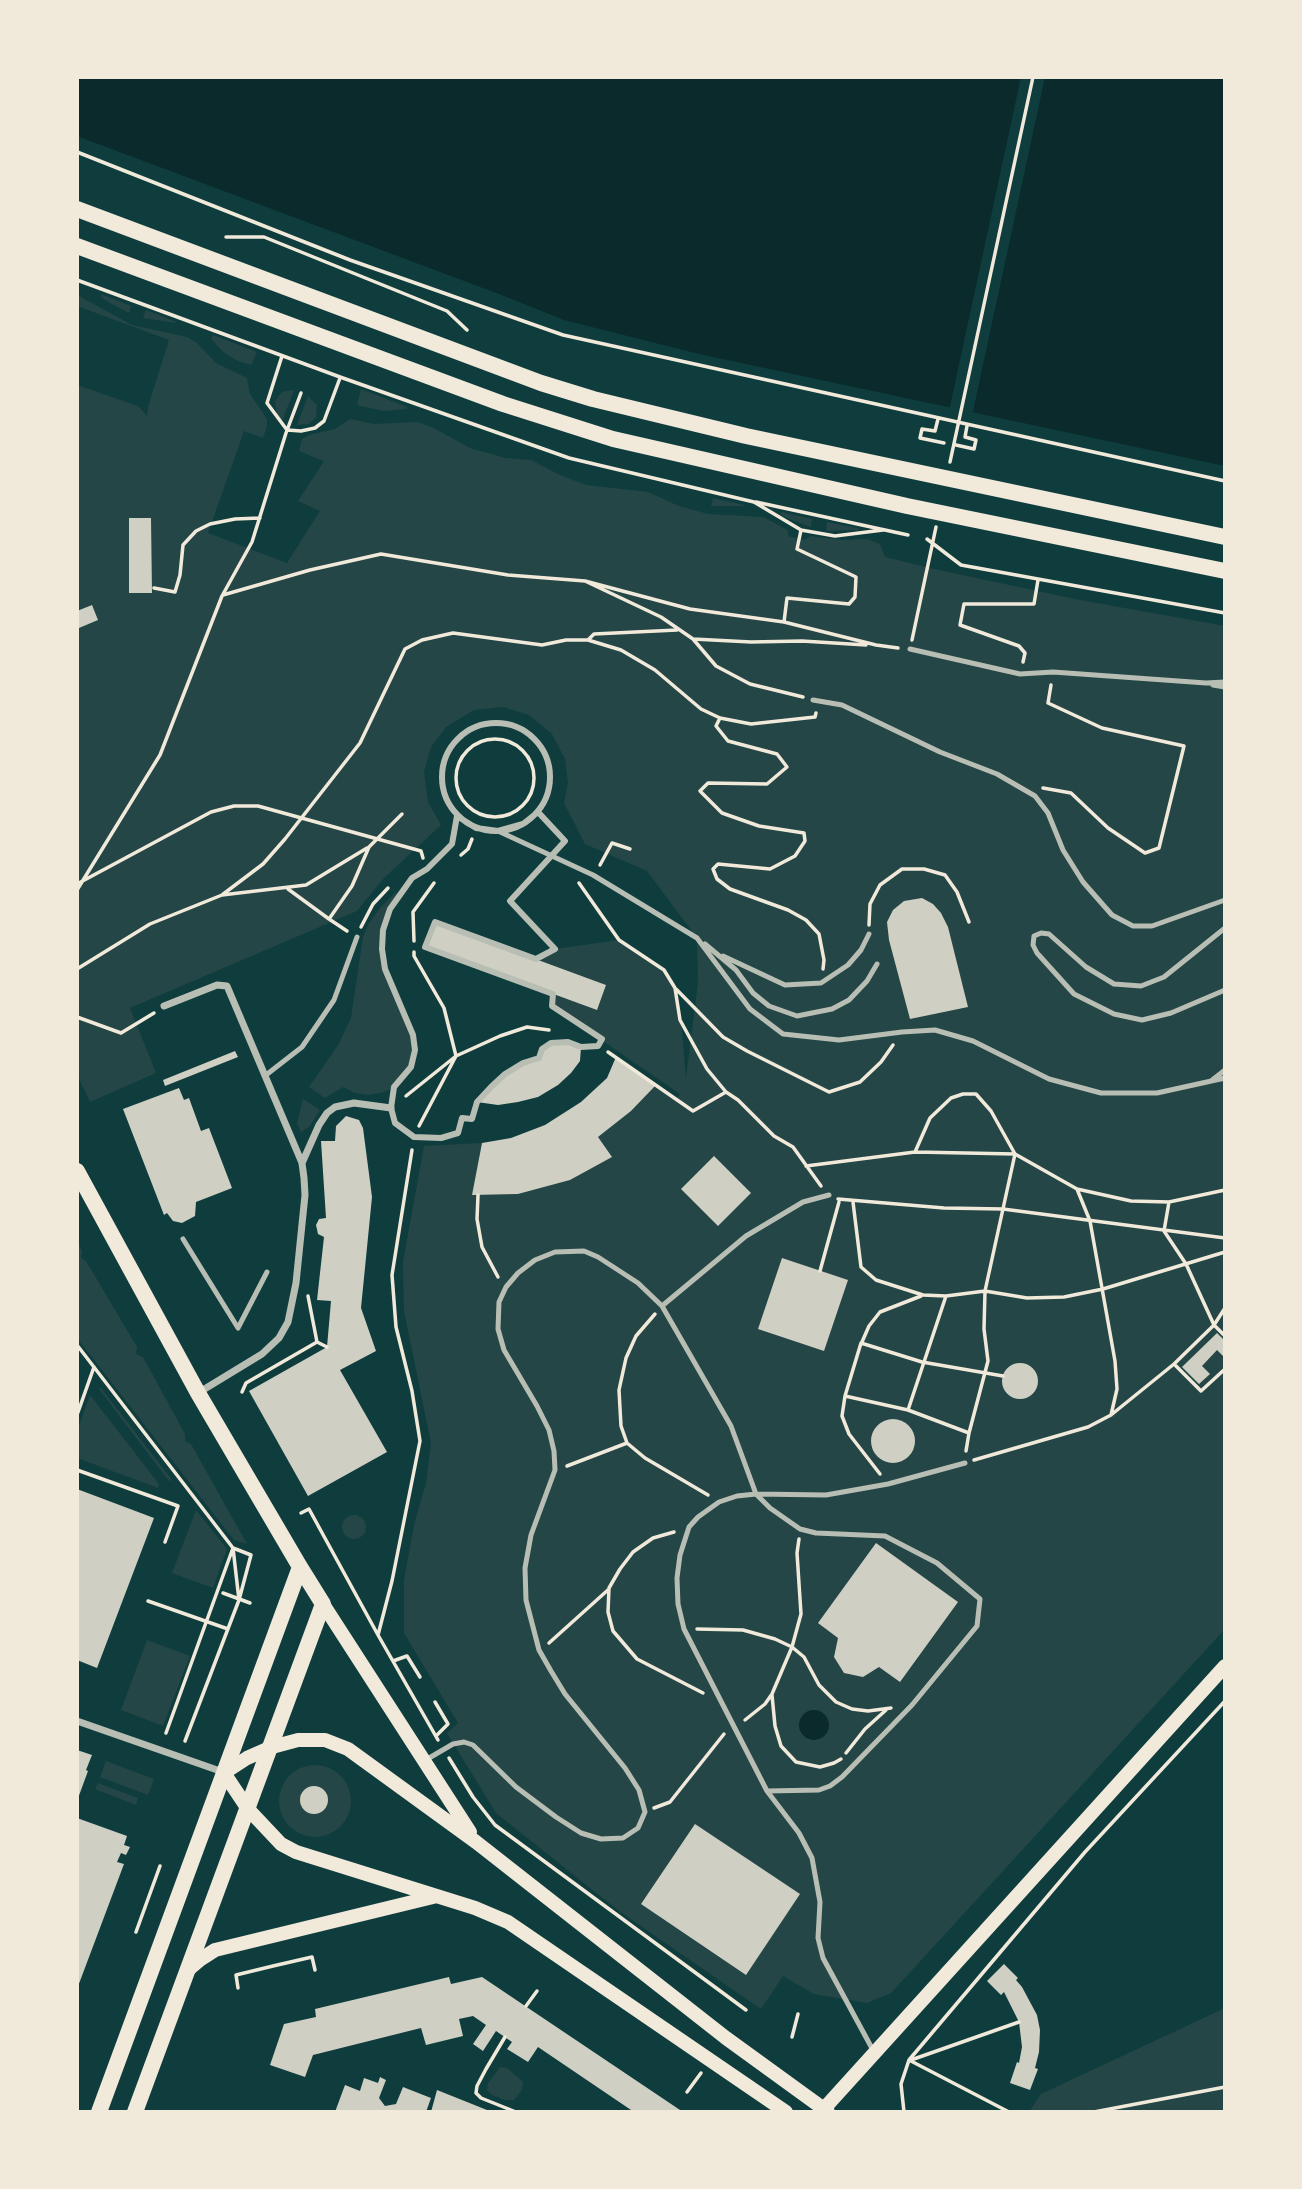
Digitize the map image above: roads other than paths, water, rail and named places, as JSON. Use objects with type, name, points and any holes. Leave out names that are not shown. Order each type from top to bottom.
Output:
[{"type":"main road","points":[[77,209],[541,383],[593,399],[746,436],[1225,537]]},
{"type":"main road","points":[[77,246],[503,404],[613,439],[871,498],[1225,571]]},
{"type":"main road","points":[[77,1171],[198,1393],[300,1567],[476,1842]]},
{"type":"main road","points":[[99,2112],[300,1567]]},
{"type":"main road","points":[[135,2112],[323,1604]]},
{"type":"main road","points":[[224,1773],[247,1758],[298,1740],[325,1740],[348,1749],[476,1842],[726,2038],[824,2111],[874,2052],[1225,1666]]},
{"type":"main road","points":[[224,1773],[248,1809],[281,1843],[296,1852],[475,1908],[508,1922],[786,2112]]},
{"type":"main road","points":[[188,1970],[215,1951],[435,1897]]},
{"type":"street","points":[[493,722],[511,724],[527,732],[540,745],[548,761],[551,778],[547,796],[531,818],[511,829],[498,831],[476,828],[457,816],[447,801],[441,784],[442,766],[448,749],[460,735],[475,726],[493,722]]},
{"type":"street","points":[[476,828],[457,816],[452,844],[427,869],[412,878],[390,909],[383,930],[385,969],[413,1035],[415,1050],[411,1067],[394,1087],[391,1108],[396,1123],[414,1137],[441,1139],[458,1133],[463,1118],[472,1119],[477,1102],[491,1087],[523,1063],[539,1058],[542,1049],[551,1043],[598,1046],[602,1039],[552,1006],[553,994],[425,947],[435,922],[536,959],[555,949],[510,901],[565,841],[538,812],[523,824],[498,831]]},
{"type":"street","points":[[164,1006],[217,985],[227,986],[303,1163],[305,1195],[296,1283],[288,1322],[279,1338],[262,1354],[198,1393]]},
{"type":"street","points":[[303,1163],[319,1125],[335,1107],[354,1103],[391,1108]]},
{"type":"street","points":[[77,1721],[224,1773]]},
{"type":"lane","points":[[910,649],[1020,674],[1053,672],[1206,683],[1225,687]]},
{"type":"lane","points":[[1206,683],[1225,681]]},
{"type":"lane","points":[[813,700],[842,705],[940,752],[1014,782],[1035,796],[1048,813],[1063,850],[1083,882],[1112,915],[1133,926],[1152,926],[1225,900]]},
{"type":"lane","points":[[498,831],[594,876],[697,938],[750,1009],[783,1034],[839,1040],[935,1030],[973,1041],[1049,1079],[1101,1093],[1157,1093],[1225,1079]]},
{"type":"lane","points":[[1225,928],[1164,977],[1141,986],[1114,984],[1086,967],[1049,934],[1034,936],[1033,945],[1074,994],[1114,1014],[1142,1020],[1171,1013],[1225,990]]},
{"type":"lane","points":[[710,952],[785,985],[821,983],[848,965],[861,950],[869,934]]},
{"type":"lane","points":[[266,1075],[302,1047],[334,1000],[357,937]]},
{"type":"lane","points":[[710,952],[736,970],[753,993],[769,1006],[797,1016],[832,1009],[849,1000],[867,981],[877,964]]},
{"type":"lane","points":[[1208,1084],[1225,1070]]},
{"type":"lane","points":[[662,1306],[746,1236],[803,1202],[829,1195]]},
{"type":"lane","points":[[183,1239],[238,1328],[267,1272]]},
{"type":"lane","points":[[424,1761],[443,1749],[464,1742],[473,1745],[516,1787],[556,1817],[581,1833],[601,1839],[623,1838],[638,1828],[645,1812],[639,1790],[625,1768],[565,1694],[539,1650],[526,1600],[525,1568],[531,1535],[555,1470],[554,1451],[549,1430],[504,1350],[498,1329],[499,1302],[506,1287],[535,1260],[555,1252],[584,1251],[638,1283],[662,1306],[731,1426],[756,1494],[778,1515],[800,1529],[817,1533],[885,1535],[937,1563],[980,1599],[977,1626],[912,1705],[842,1777],[830,1786],[805,1791],[767,1791]]},
{"type":"lane","points":[[874,2052],[823,1958],[818,1938],[820,1902],[812,1858],[799,1833],[767,1791],[684,1629],[678,1604],[680,1555],[689,1527],[698,1517],[719,1502],[737,1496],[826,1495],[888,1484],[964,1463]]}]
